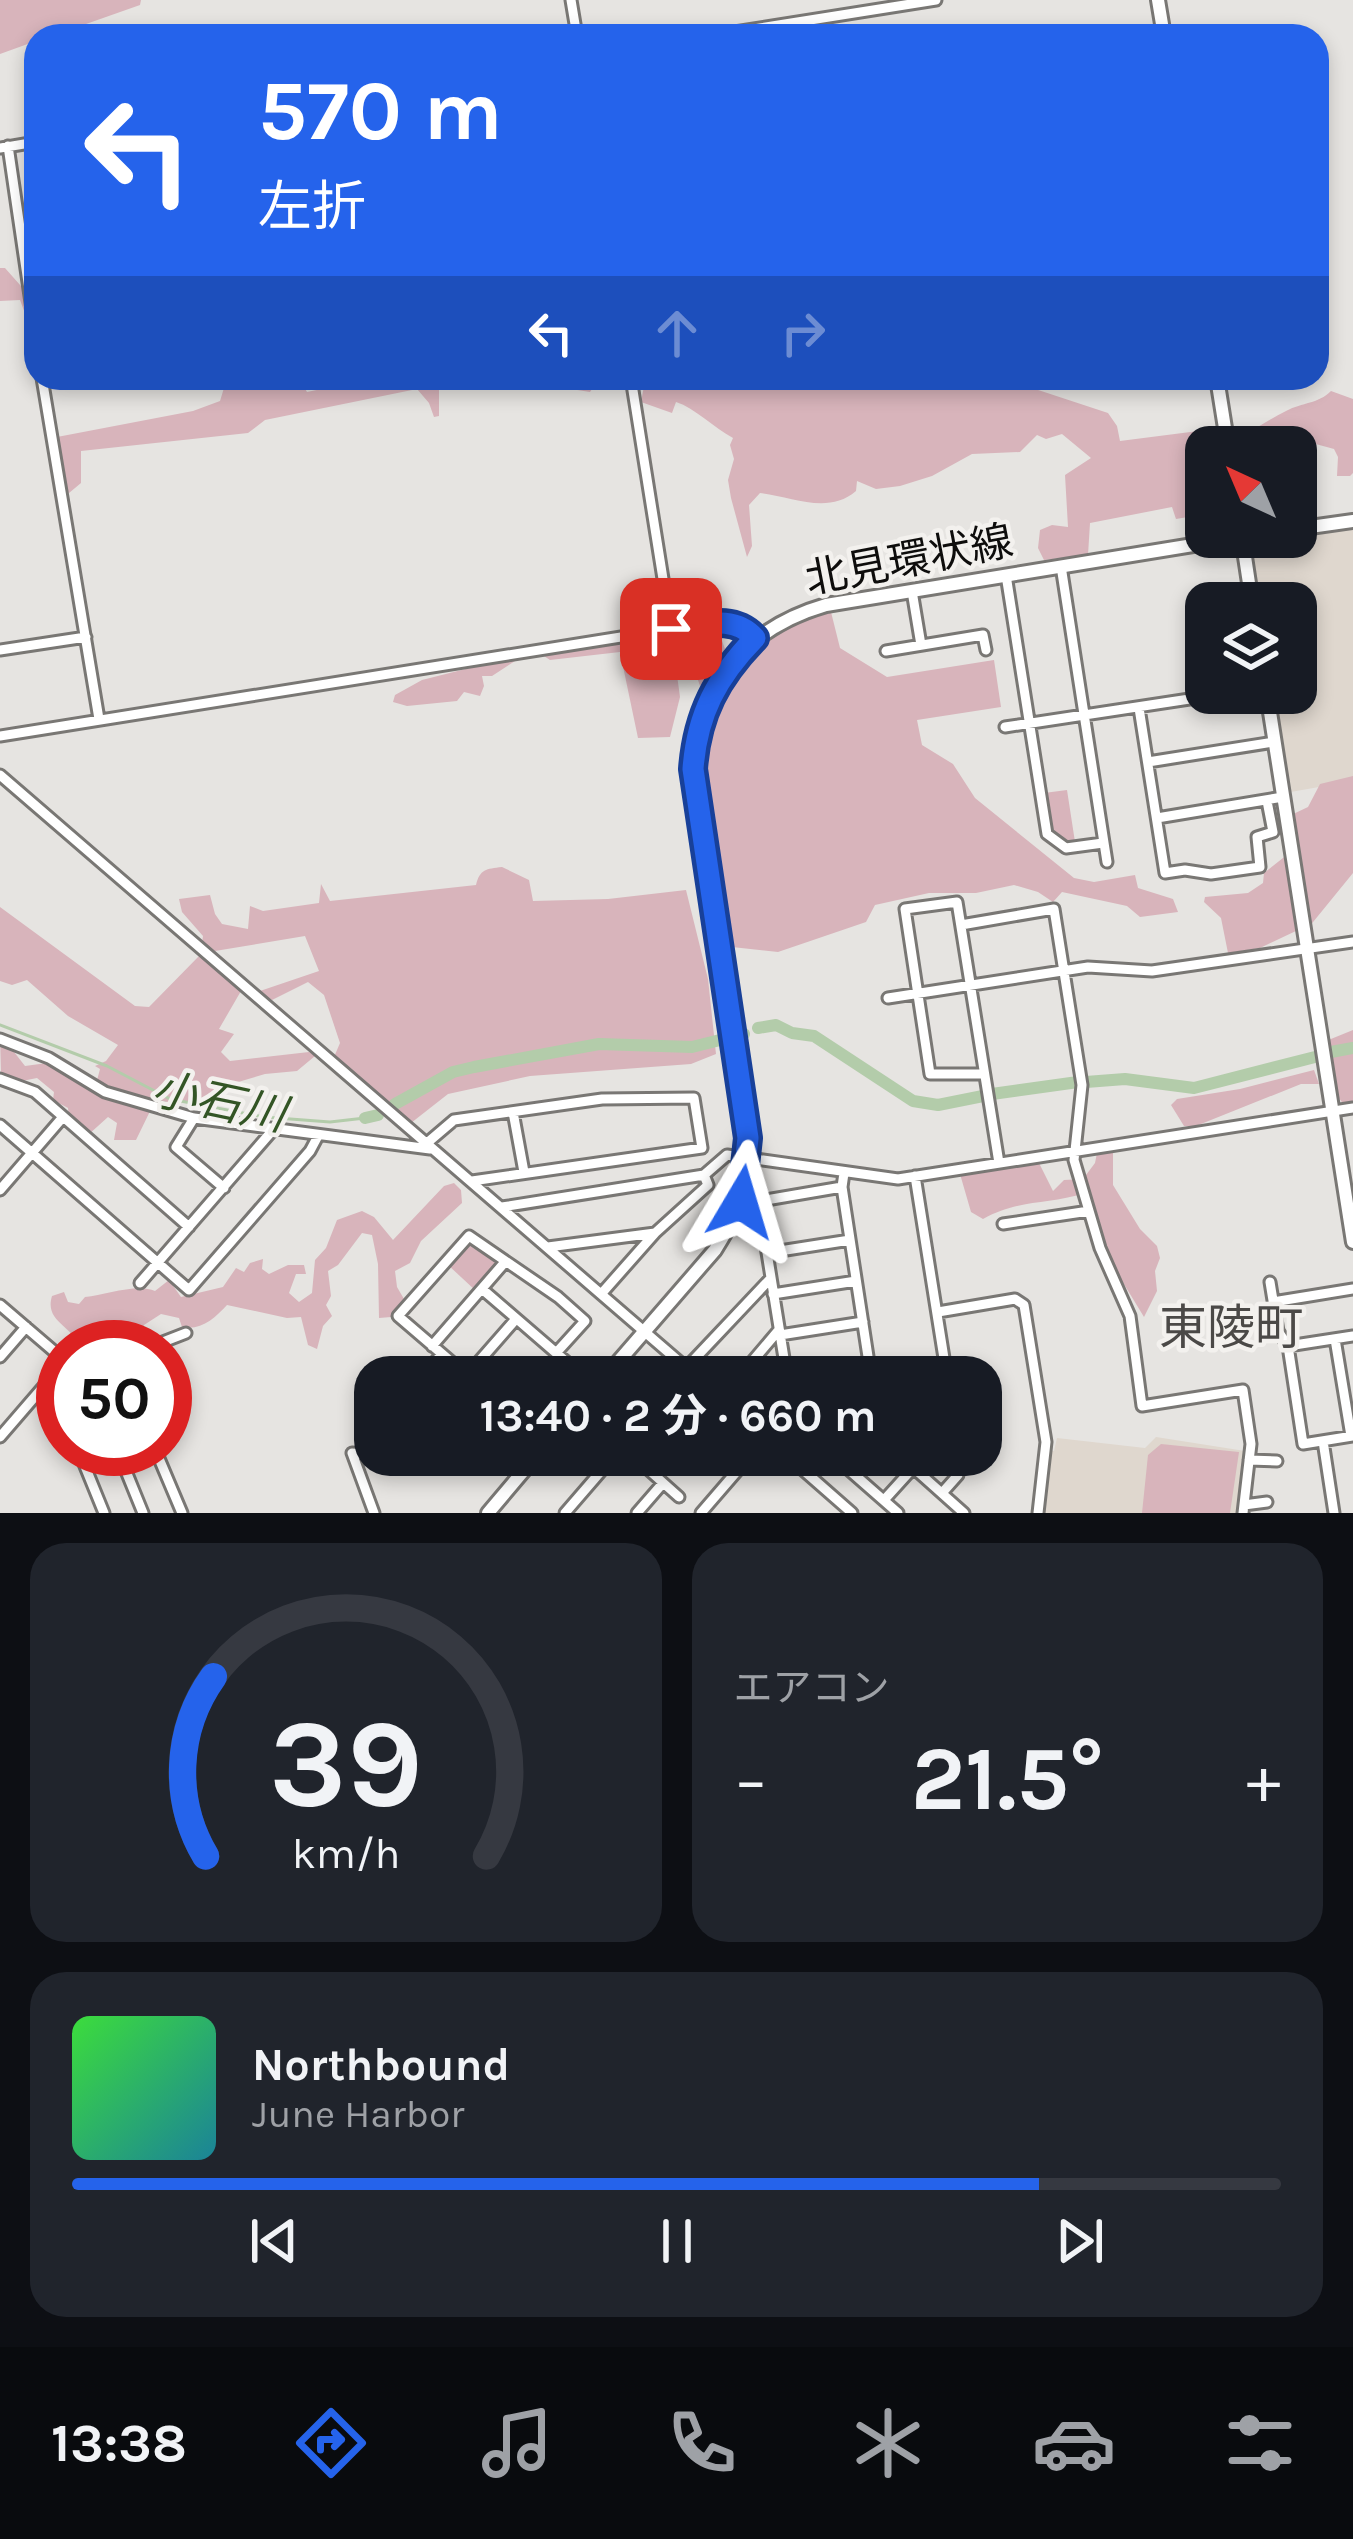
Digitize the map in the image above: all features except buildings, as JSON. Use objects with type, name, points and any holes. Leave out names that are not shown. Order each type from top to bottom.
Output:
[{"type":"main road","points":[[1219,390],[1225,426]]},
{"type":"main road","points":[[1317,526],[1353,521]]},
{"type":"main road","name":"北見環状線","points":[[623,1356],[729,1227],[741,1202],[749,1156],[695,793],[695,744],[712,690],[755,638],[797,613],[826,604],[1185,546]]},
{"type":"main road","points":[[1270,714],[1353,1242]]},
{"type":"main road","points":[[488,1513],[514,1476]]},
{"type":"street","points":[[785,24],[936,0]]},
{"type":"street","points":[[4,147],[24,266]]},
{"type":"street","points":[[44,390],[99,719]]},
{"type":"street","points":[[633,390],[671,629]]},
{"type":"street","points":[[1061,566],[1107,862]]},
{"type":"street","points":[[1006,575],[1047,834],[1066,848],[1103,843]]},
{"type":"street","points":[[912,591],[921,645]]},
{"type":"street","points":[[0,736],[671,629],[732,622],[755,638]]},
{"type":"street","points":[[886,651],[983,635],[986,650]]},
{"type":"street","points":[[0,650],[86,637]]},
{"type":"street","points":[[1005,727],[1185,700]]},
{"type":"street","points":[[1139,708],[1165,873],[1185,869],[1210,874],[1260,867],[1257,836],[1273,832],[1267,801]]},
{"type":"street","points":[[1148,762],[1274,742]]},
{"type":"street","points":[[0,775],[672,1356]]},
{"type":"street","points":[[1156,818],[1283,797]]},
{"type":"street","points":[[984,1074],[930,1074],[905,909],[957,902],[999,1163]]},
{"type":"street","points":[[961,925],[1054,910],[1082,1084],[1075,1151],[1088,1211],[1130,1316],[1142,1406],[1243,1390],[1251,1444],[1243,1509],[1267,1502]]},
{"type":"street","points":[[888,998],[1063,970],[1152,971],[1353,941]]},
{"type":"street","points":[[0,1040],[49,1058],[105,1092],[194,1118],[272,1131],[431,1146]]},
{"type":"street","points":[[0,1079],[35,1092],[189,1227]]},
{"type":"street","points":[[431,1146],[454,1120],[602,1099],[694,1098],[702,1148],[472,1181]]},
{"type":"street","points":[[502,1207],[704,1175],[727,1155],[885,1178],[915,1176],[1353,1108]]},
{"type":"street","points":[[513,1112],[524,1172]]},
{"type":"street","points":[[0,1190],[63,1117]]},
{"type":"street","points":[[194,1118],[176,1147],[224,1188]]},
{"type":"street","points":[[0,1125],[189,1290],[310,1151],[317,1136]]},
{"type":"street","points":[[140,1283],[272,1131]]},
{"type":"street","points":[[844,1173],[842,1187],[868,1356]]},
{"type":"street","points":[[602,1293],[655,1233],[708,1185],[704,1175]]},
{"type":"street","points":[[915,1176],[944,1356]]},
{"type":"street","points":[[783,1356],[760,1209],[766,1200],[842,1187]]},
{"type":"street","points":[[1003,1224],[1088,1211]]},
{"type":"street","points":[[548,1247],[655,1233]]},
{"type":"street","points":[[444,1356],[398,1316],[469,1236],[585,1321],[556,1353]]},
{"type":"street","points":[[767,1253],[850,1240]]},
{"type":"street","points":[[433,1356],[506,1262]]},
{"type":"street","points":[[697,1356],[771,1278]]},
{"type":"street","points":[[773,1294],[856,1281]]},
{"type":"street","points":[[1270,1282],[1277,1331],[1288,1346],[1304,1444],[1352,1436],[1335,1339]]},
{"type":"street","points":[[482,1289],[560,1356]]},
{"type":"street","points":[[1274,1302],[1353,1289]]},
{"type":"street","points":[[938,1312],[1016,1299],[1024,1305],[1046,1442],[1038,1513]]},
{"type":"street","points":[[0,1304],[36,1336]]},
{"type":"street","points":[[485,1356],[516,1319]]},
{"type":"street","points":[[758,1356],[779,1332],[863,1322]]},
{"type":"street","points":[[0,1357],[26,1327]]},
{"type":"street","points":[[1288,1346],[1353,1336]]},
{"type":"street","points":[[0,1437],[36,1394]]},
{"type":"street","points":[[1322,1441],[1334,1513]]},
{"type":"street","points":[[1249,1460],[1277,1461]]},
{"type":"street","points":[[89,1476],[104,1513]]},
{"type":"street","points":[[128,1476],[143,1513]]},
{"type":"street","points":[[166,1476],[182,1513]]},
{"type":"street","points":[[360,1476],[374,1513]]},
{"type":"street","points":[[565,1513],[597,1476]]},
{"type":"street","points":[[655,1476],[679,1497]]},
{"type":"street","points":[[701,1513],[733,1476]]},
{"type":"street","points":[[810,1476],[852,1513]]},
{"type":"street","points":[[856,1476],[898,1513]]},
{"type":"street","points":[[884,1501],[906,1476]]},
{"type":"street","points":[[922,1476],[964,1513]]},
{"type":"street","points":[[942,1493],[957,1476]]},
{"type":"street","points":[[637,1513],[663,1483]]},
{"type":"shaded area","points":[[0,0],[141,0],[140,5],[86,24],[24,24],[24,45],[0,54]]},
{"type":"shaded area","points":[[20,193],[24,203],[24,259]]},
{"type":"shaded area","points":[[0,268],[24,289],[24,311],[20,300],[0,301]]},
{"type":"shaded area","points":[[223,390],[412,390],[265,420],[248,433],[81,451],[81,483],[69,493],[63,488],[57,437],[193,411],[220,401]]},
{"type":"shaded area","points":[[418,390],[439,390],[439,416],[434,417]]},
{"type":"shaded area","points":[[643,390],[1038,390],[1108,413],[1120,441],[1185,433],[1185,518],[1176,519],[1172,507],[1090,523],[1088,555],[1044,560],[1038,548],[1040,530],[1052,525],[1068,527],[1065,475],[1091,458],[1062,434],[1046,439],[1037,435],[1020,452],[972,454],[932,476],[900,486],[876,489],[857,481],[856,491],[834,502],[760,493],[749,505],[752,546],[747,557],[728,480],[733,438],[676,402],[672,413],[641,402]]},
{"type":"shaded area","points":[[1331,391],[1353,399],[1350,476],[1337,476],[1338,457],[1334,449],[1317,444],[1317,426],[1259,426]]},
{"type":"shaded area","points":[[1353,529],[1353,781],[1285,793],[1273,714],[1317,714],[1317,582],[1253,582],[1249,558],[1317,558],[1317,535]]},
{"type":"shaded area","points":[[831,612],[840,648],[887,677],[994,660],[1001,707],[917,720],[922,745],[953,764],[975,798],[1074,878],[1094,882],[1135,875],[1138,888],[1173,899],[1178,912],[1140,917],[1127,906],[1062,892],[1053,902],[1014,885],[976,893],[929,893],[875,905],[866,922],[778,952],[732,947],[701,752],[727,683],[752,650],[790,623]]},
{"type":"shaded area","points":[[718,630],[725,649],[700,686],[696,674],[677,675],[680,697],[670,737],[638,738],[620,652],[550,660],[544,656],[667,635],[674,664],[712,661],[715,655],[709,636]]},
{"type":"shaded area","points":[[513,657],[515,661],[492,676],[482,676],[480,696],[464,692],[457,701],[407,706],[393,702],[395,695],[422,680]]},
{"type":"shaded area","points":[[1353,776],[1353,873],[1309,927],[1289,816],[1308,807],[1320,784]]},
{"type":"shaded area","points":[[1067,790],[1075,842],[1067,843],[1050,830],[1044,793]]},
{"type":"shaded area","points":[[1288,854],[1298,930],[1260,948],[1228,953],[1221,918],[1204,902],[1205,897],[1248,893]]},
{"type":"shaded area","points":[[502,867],[529,880],[533,901],[686,890],[708,979],[716,1054],[691,1064],[530,1076],[448,1094],[411,1123],[334,1057],[340,1043],[324,995],[308,982],[272,1000],[257,992],[319,971],[305,936],[215,951],[202,943],[203,936],[182,912],[179,899],[210,895],[222,924],[248,929],[250,906],[263,911],[319,903],[321,884],[330,901],[476,885],[484,871]]},
{"type":"shaded area","points":[[0,907],[135,1006],[149,1007],[200,955],[241,991],[219,1029],[234,1034],[221,1052],[230,1061],[309,1052],[315,1056],[297,1071],[228,1085],[215,1103],[154,1103],[136,1140],[114,1140],[117,1123],[108,1117],[88,1135],[37,1078],[17,1082],[1,1074],[0,1034],[25,1066],[47,1063],[95,1088],[100,1069],[95,1066],[106,1061],[118,1045],[68,1016],[27,980],[12,985],[0,981]]},
{"type":"shaded area","points":[[1353,1030],[1353,1104],[1344,1105],[1333,1090],[1326,1041]]},
{"type":"shaded area","points":[[1314,1070],[1319,1084],[1301,1084],[1196,1126],[1184,1126],[1171,1105],[1177,1099]]},
{"type":"shaded area","points":[[1113,1152],[1113,1185],[1140,1229],[1157,1246],[1160,1258],[1155,1271],[1157,1291],[1144,1317],[1102,1248],[1085,1193],[1009,1208],[983,1219],[971,1212],[960,1174],[1039,1163],[1053,1191],[1064,1180],[1083,1179],[1097,1153]]},
{"type":"shaded area","points":[[454,1183],[461,1190],[462,1203],[421,1241],[410,1263],[395,1271],[404,1299],[391,1317],[379,1318],[372,1235],[362,1233],[328,1271],[331,1296],[326,1305],[332,1316],[323,1326],[317,1349],[308,1345],[301,1317],[227,1305],[195,1327],[192,1320],[161,1314],[152,1320],[57,1320],[52,1312],[52,1296],[64,1292],[68,1302],[79,1304],[85,1297],[121,1290],[155,1291],[169,1280],[181,1297],[223,1287],[236,1268],[244,1272],[250,1263],[263,1259],[262,1269],[269,1274],[288,1265],[304,1265],[306,1274],[296,1274],[289,1293],[299,1302],[312,1293],[315,1260],[326,1248],[337,1220],[362,1211],[374,1217],[393,1240],[444,1186]]},
{"type":"shaded area","points":[[470,1242],[497,1261],[476,1291],[447,1264]]},
{"type":"shaded area","points":[[1156,1437],[1245,1451],[1238,1513],[1041,1513],[1048,1450],[1054,1451],[1057,1438],[1145,1448]]},
{"type":"shaded area","points":[[1161,1444],[1239,1452],[1230,1513],[1142,1513],[1148,1455]]},
{"type":"waterway","name":"小石川","points":[[0,1025],[107,1066],[170,1099],[264,1117],[330,1122],[365,1118]]},
{"type":"waterway","name":"小石川","points":[[758,1028],[776,1025],[814,1036],[913,1101],[938,1105],[983,1096]]},
{"type":"waterway","name":"小石川","points":[[395,1104],[453,1072],[474,1067],[599,1044],[692,1047],[744,1034]]},
{"type":"waterway","name":"小石川","points":[[1331,1052],[1353,1048]]},
{"type":"waterway","name":"小石川","points":[[1086,1082],[1125,1079],[1194,1088],[1315,1057]]},
{"type":"waterway","name":"小石川","points":[[992,1094],[1078,1082]]},
{"type":"waterway","name":"小石川","points":[[365,1118],[378,1115]]},
{"type":"district","name":"東陵町","points":[[1231,1328]]},
{"type":"route","points":[[671,629],[732,622],[755,638],[712,690],[695,744],[693,769],[748,1138],[741,1202]]}]
